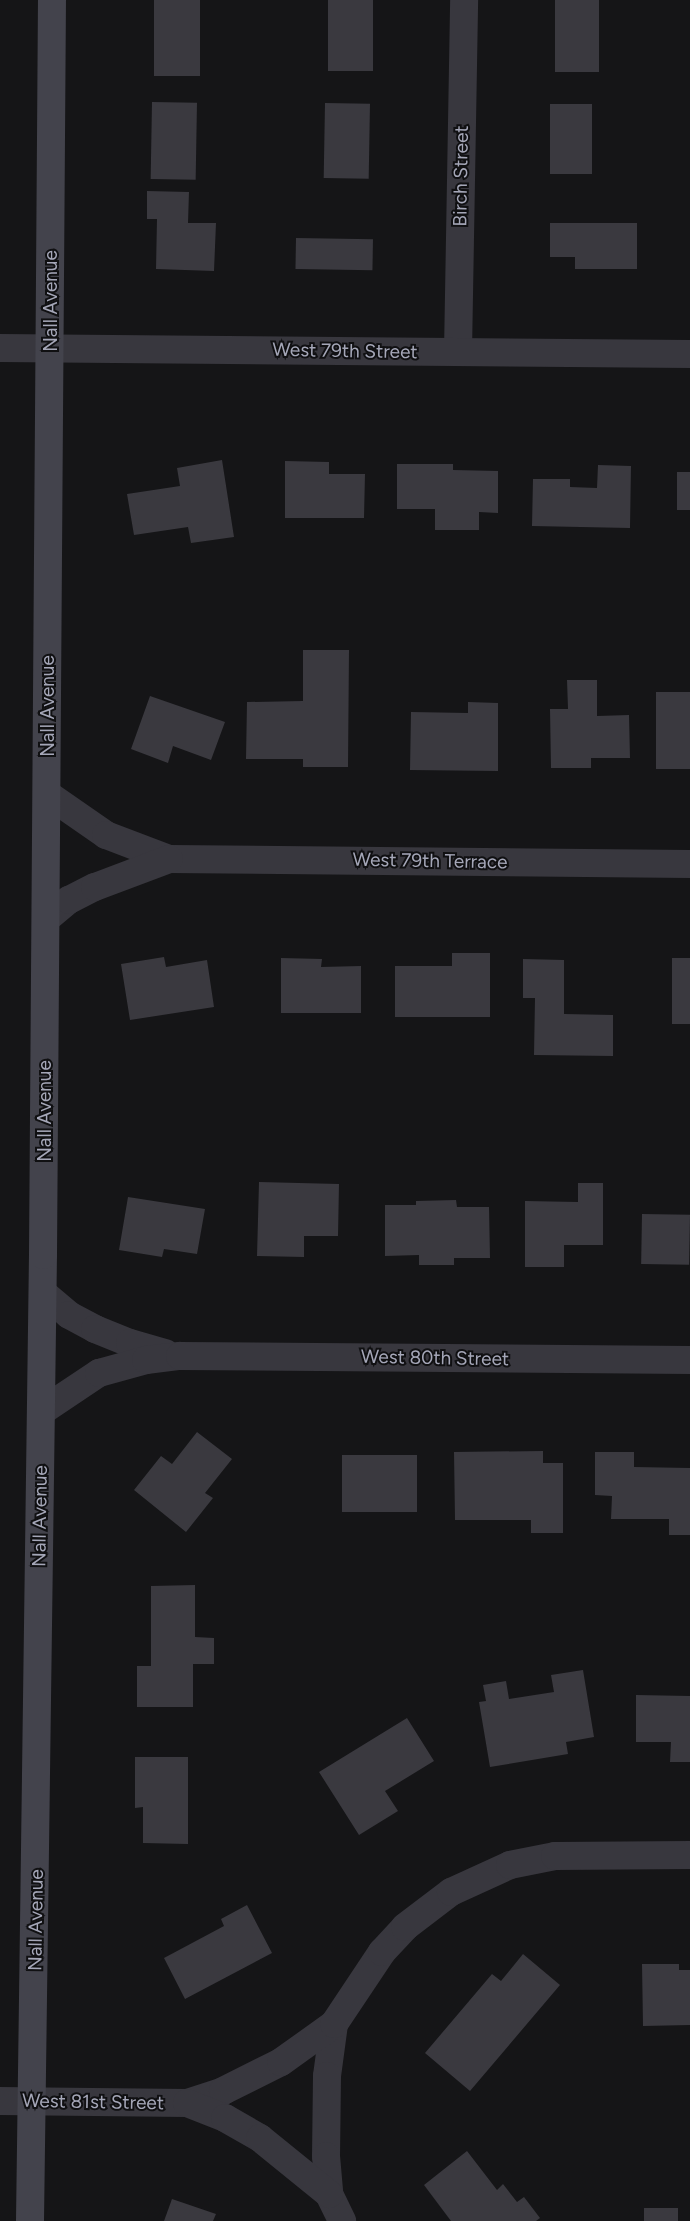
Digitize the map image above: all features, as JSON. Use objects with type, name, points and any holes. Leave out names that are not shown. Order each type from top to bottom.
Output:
[{"type":"main road","name":"Nall Avenue","points":[[30,2221],[42,1411],[52,348],[52,0]]},
{"type":"street","name":"Birch Street","points":[[458,352],[464,0]]},
{"type":"street","name":"West 79th Street","points":[[0,348],[690,354]]},
{"type":"street","name":"West 79th Terrace","points":[[47,794],[106,835],[169,859],[690,864]]},
{"type":"street","name":"West 79th Terrace","points":[[46,919],[69,900],[95,887],[169,859]]},
{"type":"street","name":"West 80th Street","points":[[43,1293],[69,1315],[95,1328],[130,1343],[180,1356]]},
{"type":"street","name":"West 80th Street","points":[[42,1411],[99,1373],[146,1360],[180,1356],[690,1360]]},
{"type":"street","points":[[334,2024],[382,1952],[405,1927],[451,1892],[510,1865],[556,1856],[690,1855]]},
{"type":"street","name":"West 81st Street","points":[[187,2103],[254,2077],[312,2041],[334,2024]]},
{"type":"street","name":"West 81st Street","points":[[334,2024],[325,2117],[329,2194],[342,2221]]},
{"type":"street","name":"West 81st Street","points":[[0,2101],[187,2103],[225,2118],[260,2138],[329,2194]]},
{"type":"building","points":[[154,0],[200,0],[200,76],[154,76]]},
{"type":"building","points":[[328,0],[373,0],[373,71],[328,71]]},
{"type":"building","points":[[555,0],[599,0],[599,72],[555,72]]},
{"type":"building","points":[[152,102],[197,103],[196,180],[151,179]]},
{"type":"building","points":[[325,103],[370,104],[369,179],[324,178]]},
{"type":"building","points":[[550,104],[592,104],[592,174],[550,174]]},
{"type":"building","points":[[147,191],[189,192],[188,223],[216,223],[214,271],[156,269],[157,219],[147,219]]},
{"type":"building","points":[[550,223],[637,223],[637,269],[575,269],[575,257],[550,257]]},
{"type":"building","points":[[296,238],[373,239],[372,270],[295,269]]},
{"type":"building","points":[[222,460],[234,537],[191,543],[188,527],[134,535],[127,494],[180,486],[177,468]]},
{"type":"building","points":[[285,461],[329,462],[329,474],[365,474],[364,518],[285,518]]},
{"type":"building","points":[[397,464],[453,464],[453,470],[498,471],[498,513],[479,512],[479,530],[435,530],[435,509],[397,509]]},
{"type":"building","points":[[598,465],[631,466],[630,528],[532,526],[533,479],[570,479],[570,487],[597,488]]},
{"type":"building","points":[[677,472],[690,472],[690,510],[677,510]]},
{"type":"building","points":[[303,650],[349,650],[348,767],[303,767],[303,759],[246,759],[247,702],[303,701]]},
{"type":"building","points":[[567,680],[597,680],[597,716],[629,715],[630,758],[591,758],[591,768],[551,768],[550,709],[568,709]]},
{"type":"building","points":[[656,692],[690,692],[690,769],[656,769]]},
{"type":"building","points":[[150,696],[225,722],[211,760],[173,746],[168,763],[131,749]]},
{"type":"building","points":[[468,702],[498,703],[498,771],[410,770],[411,712],[468,713]]},
{"type":"building","points":[[452,953],[490,953],[490,1017],[395,1017],[395,966],[452,966]]},
{"type":"building","points":[[164,957],[166,967],[207,960],[214,1007],[130,1020],[121,964]]},
{"type":"building","points":[[281,958],[322,959],[321,967],[361,966],[361,1013],[281,1013]]},
{"type":"building","points":[[672,958],[690,958],[690,1024],[672,1024]]},
{"type":"building","points":[[523,959],[564,960],[564,1014],[613,1015],[613,1056],[534,1055],[535,998],[523,998]]},
{"type":"building","points":[[259,1182],[339,1184],[338,1236],[304,1236],[304,1257],[257,1256]]},
{"type":"building","points":[[578,1183],[603,1183],[603,1245],[564,1245],[564,1267],[525,1267],[525,1201],[578,1202]]},
{"type":"building","points":[[128,1197],[205,1209],[197,1254],[164,1249],[162,1257],[119,1250]]},
{"type":"building","points":[[456,1200],[457,1207],[489,1207],[490,1258],[454,1258],[454,1265],[419,1265],[419,1255],[385,1256],[385,1205],[416,1205],[416,1201]]},
{"type":"building","points":[[642,1214],[690,1215],[689,1265],[641,1264]]},
{"type":"building","points":[[197,1432],[232,1459],[205,1493],[213,1498],[186,1532],[134,1490],[161,1456],[172,1464]]},
{"type":"building","points":[[543,1451],[543,1463],[563,1463],[563,1533],[531,1533],[531,1520],[455,1520],[454,1452]]},
{"type":"building","points":[[595,1452],[634,1452],[634,1467],[690,1468],[690,1535],[669,1535],[669,1519],[611,1519],[612,1496],[595,1495]]},
{"type":"building","points":[[342,1455],[417,1455],[417,1512],[342,1512]]},
{"type":"building","points":[[195,1585],[195,1637],[214,1638],[214,1664],[193,1664],[193,1707],[137,1707],[137,1666],[151,1666],[151,1586]]},
{"type":"building","points":[[583,1670],[594,1737],[566,1742],[568,1754],[490,1767],[479,1702],[486,1701],[483,1685],[506,1681],[509,1699],[554,1692],[551,1675]]},
{"type":"building","points":[[636,1695],[690,1696],[690,1762],[670,1762],[671,1742],[636,1742]]},
{"type":"building","points":[[407,1718],[434,1761],[385,1791],[398,1811],[359,1835],[319,1772]]},
{"type":"building","points":[[135,1757],[188,1757],[188,1844],[143,1843],[143,1807],[135,1808]]},
{"type":"building","points":[[247,1905],[272,1953],[185,1999],[164,1958],[224,1926],[221,1919]]},
{"type":"building","points":[[523,1954],[560,1985],[470,2091],[425,2053],[492,1974],[501,1981]]},
{"type":"building","points":[[642,1964],[679,1964],[679,1970],[690,1970],[690,2025],[643,2026]]},
{"type":"building","points":[[467,2151],[497,2190],[503,2184],[517,2202],[524,2197],[540,2218],[536,2221],[451,2221],[424,2185]]},
{"type":"building","points":[[172,2199],[216,2214],[213,2221],[164,2221]]},
{"type":"building","points":[[644,2208],[678,2208],[678,2221],[644,2221]]}]
